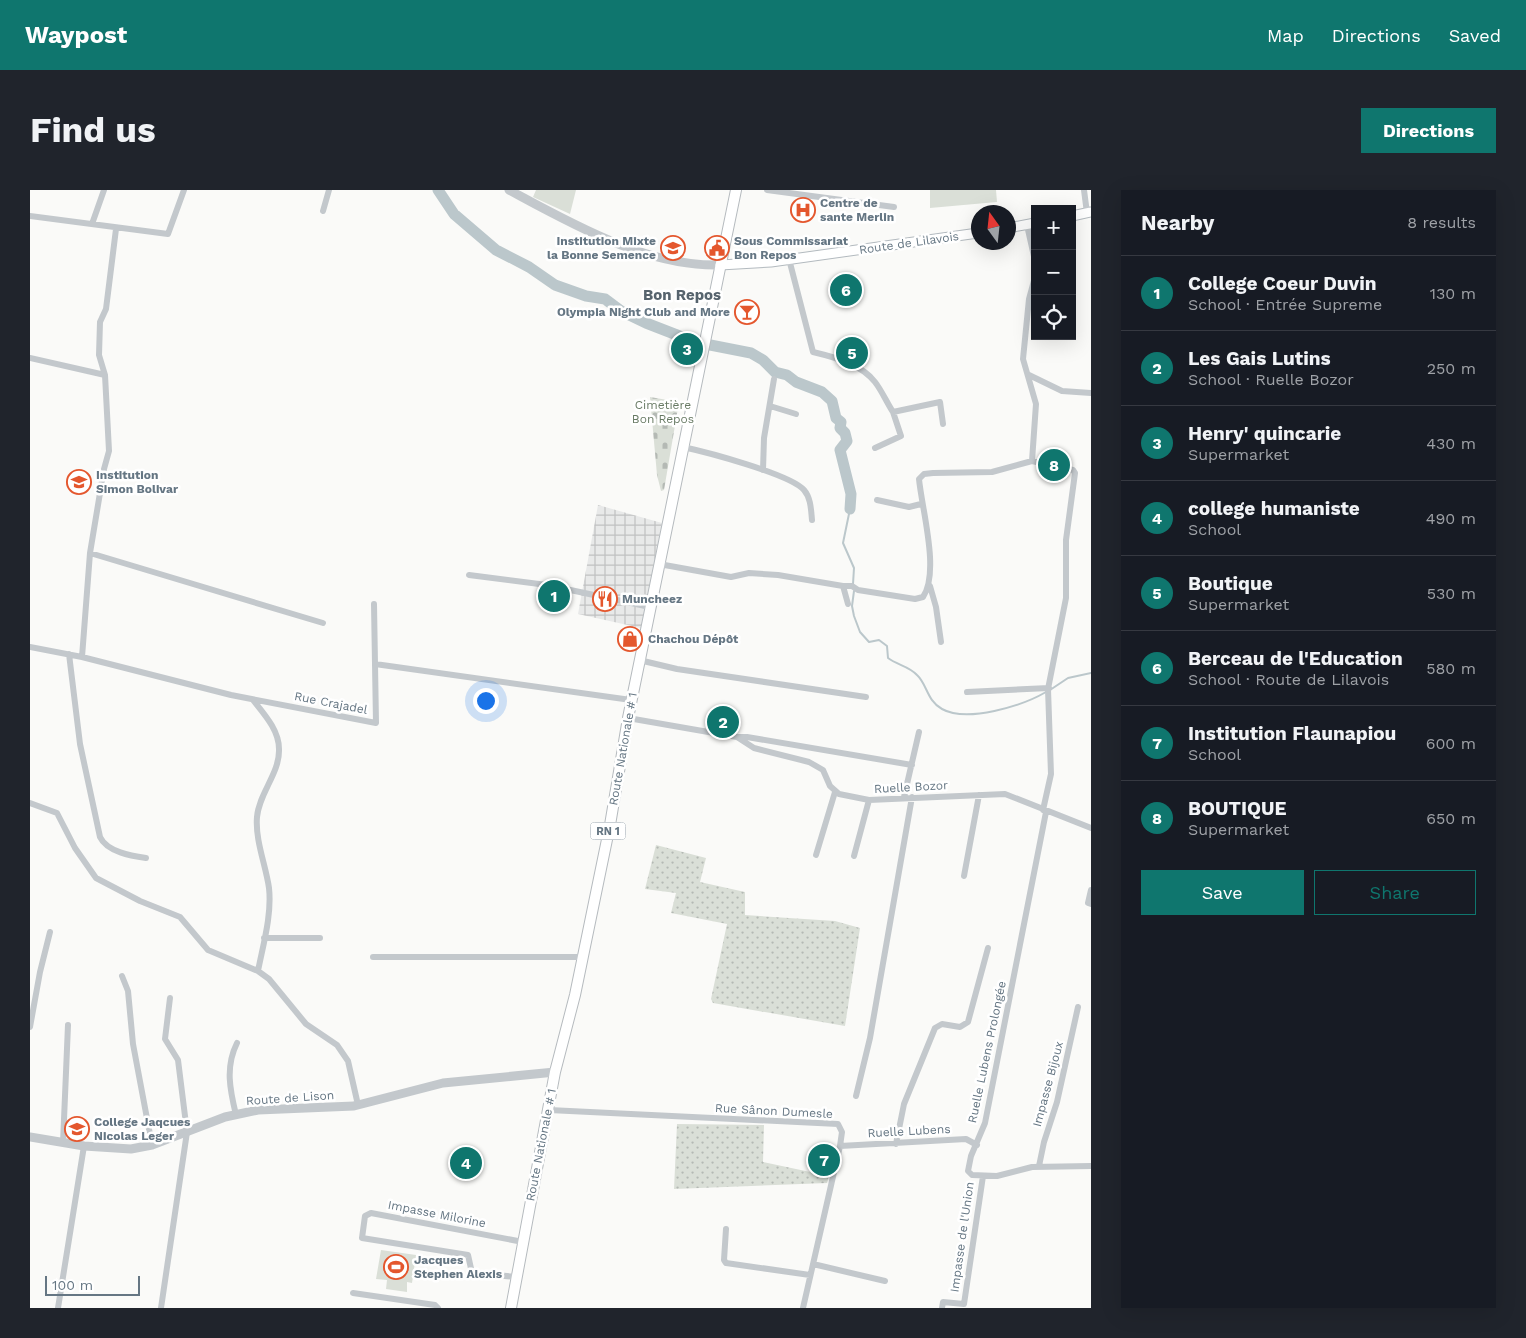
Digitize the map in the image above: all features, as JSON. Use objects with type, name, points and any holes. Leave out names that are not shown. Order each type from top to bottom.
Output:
[{"type":"main road","name":"Route Nationale # 1","points":[[511,1308],[555,1072],[583,957],[610,824],[631,700],[736,190]]},
{"type":"main road","points":[[1076,215],[1089,213]]},
{"type":"main road","points":[[1016,227],[1031,224]]},
{"type":"main road","name":"Route de Lilavois","points":[[720,265],[789,259],[971,234]]},
{"type":"street","points":[[92,224],[104,190]]},
{"type":"street","points":[[30,216],[168,234],[184,190]]},
{"type":"street","points":[[323,211],[329,190]]},
{"type":"street","points":[[509,190],[610,242],[697,265],[720,265]]},
{"type":"street","points":[[766,190],[894,206]]},
{"type":"street","points":[[1084,190],[1089,213]]},
{"type":"street","points":[[82,657],[90,552],[104,469],[109,451],[105,375],[99,355],[100,322],[106,309],[116,228]]},
{"type":"street","points":[[789,259],[813,352],[835,358],[860,370],[874,381],[893,412],[901,436],[875,448]]},
{"type":"street","points":[[941,642],[930,586],[932,569],[921,504],[919,478],[924,474],[992,472],[1032,461],[1036,404],[1023,359],[1031,295]]},
{"type":"street","points":[[30,358],[105,375]]},
{"type":"street","points":[[1028,375],[1062,391],[1091,393]]},
{"type":"street","points":[[763,470],[764,438],[774,379]]},
{"type":"street","points":[[893,412],[940,402],[943,424]]},
{"type":"street","points":[[770,406],[796,414]]},
{"type":"street","points":[[683,447],[763,470],[804,490],[811,505],[812,520]]},
{"type":"street","name":"Ruelle Lubens Prolongée","points":[[982,1176],[972,1175],[968,1171],[990,1096],[1051,774],[1048,688],[1066,598],[1066,540],[1075,473],[1073,470],[1032,461]]},
{"type":"street","points":[[877,500],[909,507],[921,504]]},
{"type":"street","points":[[90,552],[323,622]]},
{"type":"street","points":[[659,564],[731,577],[749,573],[778,575],[852,586],[858,590],[915,599],[923,597],[934,601]]},
{"type":"street","points":[[470,575],[547,585],[650,607]]},
{"type":"street","points":[[844,586],[848,604]]},
{"type":"street","points":[[923,597],[930,586]]},
{"type":"street","points":[[374,604],[375,664],[631,700]]},
{"type":"street","name":"Rue Crajadel","points":[[30,646],[82,657],[160,679],[253,700],[376,724],[375,664]]},
{"type":"street","points":[[69,654],[80,744],[100,837],[104,843],[126,854],[146,858]]},
{"type":"street","points":[[640,660],[677,669],[866,697]]},
{"type":"street","points":[[967,692],[1048,688]]},
{"type":"street","points":[[253,700],[272,724],[280,749],[277,764],[259,807],[257,828],[269,890],[269,909],[258,971]]},
{"type":"street","points":[[628,718],[737,738],[747,737],[912,765]]},
{"type":"street","points":[[904,797],[919,732]]},
{"type":"street","points":[[737,738],[754,748],[817,766],[824,770],[835,792],[816,855]]},
{"type":"street","name":"Ruelle Bozor","points":[[835,792],[869,800],[1005,794],[1091,828]]},
{"type":"street","points":[[964,876],[979,795]]},
{"type":"street","points":[[856,1096],[870,1038],[912,797]]},
{"type":"street","points":[[854,856],[869,800]]},
{"type":"street","points":[[30,802],[57,813],[80,856],[96,878],[140,901],[180,917],[208,950],[258,971],[269,979],[306,1024],[337,1045],[346,1055],[358,1105]]},
{"type":"street","points":[[1090,903],[1091,890]]},
{"type":"street","points":[[30,1027],[40,972],[50,932]]},
{"type":"street","points":[[264,938],[320,938]]},
{"type":"street","points":[[896,1144],[904,1104],[934,1028],[942,1024],[960,1027],[968,1022],[988,948]]},
{"type":"street","points":[[374,957],[583,957]]},
{"type":"street","points":[[122,976],[128,991],[133,1044],[152,1145]]},
{"type":"street","points":[[161,1308],[187,1132],[178,1060],[165,1039],[170,998]]},
{"type":"street","name":"Impasse Bijoux","points":[[1039,1166],[1044,1142],[1057,1102],[1078,1007]]},
{"type":"street","points":[[63,1142],[68,1025]]},
{"type":"street","points":[[236,1115],[228,1070],[237,1043]]},
{"type":"street","name":"Route de Lison","points":[[30,1137],[112,1150],[152,1145],[236,1115],[258,1110],[329,1108],[358,1105],[443,1082],[555,1072]]},
{"type":"street","name":"Rue Sânon Dumesle","points":[[549,1110],[833,1123],[841,1128],[840,1146],[803,1308]]},
{"type":"street","name":"Ruelle Lubens","points":[[840,1146],[966,1139],[977,1145]]},
{"type":"street","points":[[58,1308],[84,1146]]},
{"type":"street","points":[[982,1176],[997,1176],[1039,1166],[1091,1166]]},
{"type":"street","name":"Impasse de l'Union","points":[[942,1308],[942,1302],[964,1304],[982,1176]]},
{"type":"street","name":"Impasse Milorine","points":[[517,1277],[472,1273],[468,1255],[362,1238],[361,1233],[365,1216],[371,1213],[523,1242]]},
{"type":"street","points":[[726,1228],[724,1260],[726,1263],[810,1275]]},
{"type":"street","points":[[813,1264],[885,1281]]},
{"type":"street","points":[[353,1293],[434,1305],[438,1308]]},
{"type":"shaded area","name":"Centre de sante Merlin","points":[[800,199],[811,202],[806,221],[795,218]]},
{"type":"shaded area","points":[[598,505],[662,523],[641,628],[578,614]]},
{"type":"green space","points":[[536,190],[576,190],[570,214],[533,197]]},
{"type":"green space","points":[[930,190],[996,190],[997,202],[930,208]]},
{"type":"green space","name":"Cimetière Bon Repos","points":[[650,397],[679,402],[664,490],[661,491],[657,475]]},
{"type":"green space","points":[[656,845],[706,858],[700,882],[745,892],[745,915],[835,921],[860,928],[845,1026],[713,1003],[711,999],[727,924],[671,913],[676,893],[645,889]]},
{"type":"green space","points":[[677,1124],[764,1125],[763,1162],[829,1176],[827,1183],[674,1189]]},
{"type":"green space","name":"Jacques Stephen Alexis","points":[[381,1250],[416,1255],[412,1283],[407,1282],[407,1292],[386,1289],[387,1280],[376,1279]]},
{"type":"waterway","points":[[438,190],[454,214],[496,250],[529,267],[555,285],[586,296],[605,299],[621,311],[646,323],[695,342],[751,353],[763,360],[775,372],[787,375],[796,382],[822,392],[832,401],[836,418],[841,422],[840,428],[845,433],[847,441],[840,450],[851,494],[850,509]]},
{"type":"waterway","points":[[850,509],[843,543],[854,568],[853,584]]},
{"type":"waterway","points":[[854,591],[852,606],[860,632],[869,642],[879,640],[887,646],[888,658],[914,672],[933,702],[942,709],[953,713],[965,714],[994,711],[1023,703],[1046,692]]},
{"type":"waterway","points":[[1050,690],[1068,678],[1091,673]]},
{"type":"place","name":"Centre de sante Merlin","points":[[803,210]]},
{"type":"place","name":"Institution Mixte la Bonne Semence","points":[[673,248]]},
{"type":"place","name":"Sous Commissariat Bon Repos","points":[[717,248]]},
{"type":"place","name":"Berceau de l'Education","points":[[846,290]]},
{"type":"place","name":"Olympia Night Club and More","points":[[747,312]]},
{"type":"place","name":"Henry' quincarie","points":[[687,349]]},
{"type":"place","name":"Boutique","points":[[852,353]]},
{"type":"place","name":"BOUTIQUE","points":[[1054,465]]},
{"type":"place","name":"Institution Simon Bolivar","points":[[79,482]]},
{"type":"place","name":"College Coeur Duvin","points":[[554,596]]},
{"type":"place","name":"Muncheez","points":[[605,599]]},
{"type":"place","name":"Chachou Dépôt","points":[[630,639]]},
{"type":"place","name":"Les Gais Lutins","points":[[723,722]]},
{"type":"place","name":"College Jaqcues Nicolas Leger","points":[[77,1129]]},
{"type":"place","name":"Institution Flaunapiou","points":[[824,1160]]},
{"type":"place","name":"college humaniste","points":[[466,1163]]},
{"type":"place","name":"Jacques Stephen Alexis","points":[[396,1267]]},
{"type":"district","name":"Bon Repos","points":[[682,295]]}]
